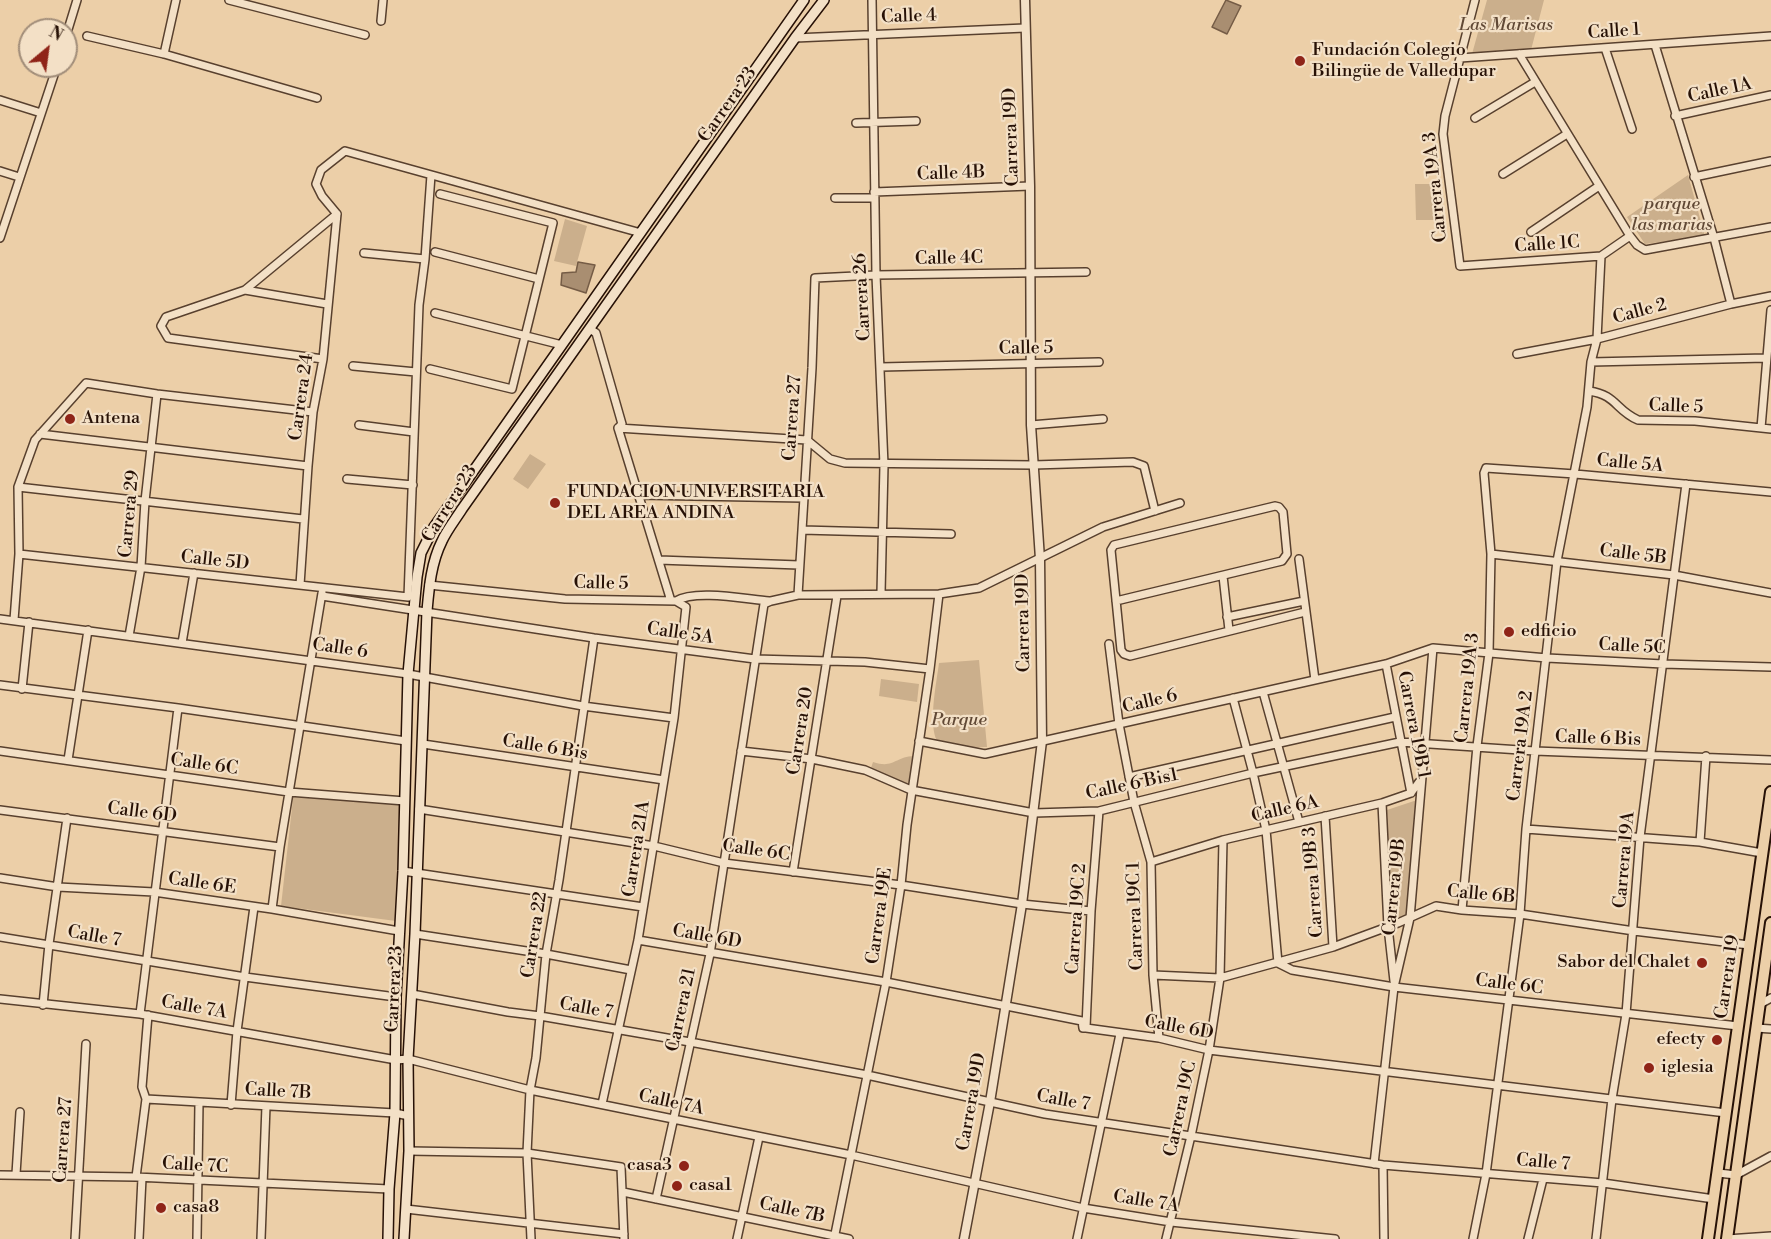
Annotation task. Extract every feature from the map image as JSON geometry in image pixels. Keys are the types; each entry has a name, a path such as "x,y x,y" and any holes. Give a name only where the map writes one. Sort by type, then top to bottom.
{"highway":[{"name":"Carrera 19","path":"1708,1239 1771,792"},
{"name":"Carrera 19","path":"1726,1239 1771,923"}],"main road":[{"name":"Carrera 23","path":"388,1239 395,1113 396,997 403,871 408,674 421,553 434,527 804,0"},
{"name":"Carrera 23","path":"404,1239 409,1151 408,1059 427,611 429,585 442,541 462,509 824,0"},
{"path":"539,377 550,385"}],"street":[{"path":"72,18 77,0"},
{"path":"164,54 176,0"},
{"path":"230,0 365,35"},
{"path":"381,21 383,0"},
{"name":"Carrera 26","path":"872,0 876,275 884,465 881,593"},
{"name":"Carrera 19D","path":"964,1239 990,1102 1022,904 1042,741 1040,559 1031,425 1030,186 1025,0"},
{"name":"Carrera 19A 3","path":"1460,266 1443,134 1445,116 1475,0"},
{"name":"Calle 4","path":"795,38 1025,28"},
{"path":"87,36 164,54 317,98"},
{"name":"Calle 1","path":"1460,58 1771,36"},
{"path":"1655,45 1714,238 1731,304"},
{"path":"1605,48 1632,129"},
{"path":"1519,54 1637,245 1645,250 1771,227"},
{"path":"0,238 53,78"},
{"path":"1475,118 1535,82"},
{"name":"Calle 1A","path":"1675,116 1771,95"},
{"path":"0,100 41,113"},
{"path":"856,123 916,121"},
{"path":"1503,174 1567,134"},
{"path":"323,358 168,338 161,326 166,317 245,290 337,214 315,184 321,170 345,151 641,233"},
{"path":"1694,177 1771,161"},
{"path":"0,171 19,177"},
{"path":"428,540 412,536 419,305 431,175"},
{"name":"Calle 4B","path":"835,198 1030,186"},
{"path":"1531,232 1599,186"},
{"path":"430,369 512,390 553,223 440,194"},
{"name":"Carrera 24","path":"300,585 303,519 313,412 323,358 337,214"},
{"name":"Calle 1C","path":"1460,266 1601,256 1630,236"},
{"path":"435,252 539,279"},
{"path":"364,254 425,259"},
{"name":"Carrera 19A 2","path":"1473,1239 1486,1174 1520,914 1526,829 1557,561 1575,474 1589,391 1591,362 1597,339 1601,256"},
{"name":"Calle 4C","path":"815,279 816,277 876,275 1086,272"},
{"name":"Carrera 27","path":"798,595 815,279"},
{"path":"245,290 327,304"},
{"name":"Calle 2","path":"1517,354 1597,339 1731,304 1771,296"},
{"path":"1761,428 1771,310"},
{"path":"435,313 562,345"},
{"name":"Carrera 21A","path":"590,329 596,333 621,424 618,428 659,560 674,601 686,607 674,718 654,846 638,940 602,1104"},
{"path":"1591,362 1766,358"},
{"name":"Calle 5","path":"881,367 1099,362"},
{"path":"352,366 416,372"},
{"path":"14,620 19,554 18,488 34,440 86,383 157,394 313,412"},
{"name":"Calle 5","path":"1589,391 1606,394 1638,420 1695,421 1771,429"},
{"name":"Carrera 29","path":"129,636 141,567 145,501 157,394"},
{"path":"1031,425 1103,419"},
{"path":"359,425 414,432"},
{"path":"618,428 807,440 830,459 845,463 1033,465 1133,462 1144,466 1155,511"},
{"path":"40,434 308,466"},
{"name":"Carrera 19A 3","path":"1462,910 1477,746 1489,653 1491,554 1484,473 1486,468"},
{"name":"Calle 5A","path":"1486,468 1771,492"},
{"path":"347,479 413,485"},
{"name":"Carrera 19A","path":"1596,1239 1612,1099 1626,1014 1640,837 1686,484"},
{"path":"18,488 303,519"},
{"path":"639,495 804,498"},
{"name":"Calle 5","path":"429,585 565,599 674,601 699,594 771,601 798,595 939,594 979,588 1103,527 1180,503"},
{"path":"1116,601 1277,563 1284,559 1287,554 1283,512 1279,507 1273,506 1117,544 1111,550 1116,601 1121,650 1128,656 1305,612"},
{"path":"802,530 951,534"},
{"name":"Calle 5D","path":"19,554 300,585 322,592 408,597 410,595 412,536"},
{"name":"Calle 5B","path":"1491,554 1674,575 1771,593"},
{"path":"1299,559 1315,680"},
{"path":"659,560 799,565"},
{"path":"182,643 194,573"},
{"path":"1223,576 1229,630"},
{"path":"272,909 322,592"},
{"name":"Calle 5A","path":"322,592 594,638 682,650 755,659 865,662 930,669"},
{"name":"Carrera 19E","path":"834,1237 886,982 902,885 911,790 939,594"},
{"name":"Carrera 20","path":"793,872 837,596"},
{"name":"Carrera 21","path":"657,1199 710,954 762,612 764,604 771,601"},
{"path":"1227,617 1304,601"},
{"name":"Calle 6","path":"0,619 408,674 584,706 674,718"},
{"path":"22,689 29,622"},
{"path":"68,760 87,630"},
{"name":"Carrera 22","path":"531,1239 532,1224 526,1153 530,1090 536,1058 546,954 594,638"},
{"name":"Carrera 19C 1","path":"1109,644 1119,724 1129,777 1151,862 1153,975 1159,1038"},
{"name":"Calle 5C","path":"1386,664 1433,648 1546,658 1771,667"},
{"name":"Carrera 19B","path":"1374,1164 1394,987 1410,918 1433,648"},
{"name":"Calle 6","path":"919,741 985,754 1386,664"},
{"name":"Carrera 19B 1","path":"1386,664 1411,792"},
{"path":"0,685 406,741"},
{"path":"1263,692 1299,822"},
{"path":"1233,698 1254,773 1266,830 1278,963"},
{"path":"140,1014 178,708"},
{"path":"1129,777 1395,717"},
{"name":"Calle 6 Bis1","path":"741,751 812,759 865,770 911,790 1034,813 1099,811 1283,766 1400,742 1424,742"},
{"name":"Calle 6 Bis","path":"1424,742 1535,751 1771,760"},
{"name":"Calle 6 Bis","path":"423,744 664,780"},
{"name":"Calle 6C","path":"0,751 289,792 405,801"},
{"path":"1700,843 1706,756"},
{"name":"Calle 6A","path":"1151,862 1223,840 1382,803 1411,792 1420,781"},
{"path":"1382,803 1388,927 1394,987"},
{"name":"Calle 6C","path":"419,809 654,846 724,863 902,885 1022,904 1091,911"},
{"name":"Calle 6D","path":"0,810 280,847"},
{"name":"Carrera 19C 2","path":"1086,1028 1091,911 1099,811"},
{"name":"Carrera 19B 3","path":"1324,816 1333,947"},
{"path":"43,1005 49,944 67,818"},
{"path":"1526,829 1700,843 1762,853"},
{"name":"Carrera 19C","path":"1166,1239 1209,1050 1220,978 1223,840"},
{"path":"403,871 643,907"},
{"name":"Calle 6E","path":"0,878 58,887 154,892 399,931"},
{"name":"Calle 6B","path":"1220,978 1333,947 1436,906 1520,914 1749,945"},
{"path":"231,1105 237,1031 254,907"},
{"path":"415,934 546,954 631,970"},
{"name":"Calle 7","path":"0,938 245,977 396,997"},
{"name":"Calle 6D","path":"638,940 886,982 1082,1021 1083,1028 1159,1038 1209,1050 1726,1113"},
{"name":"Calle 6C","path":"1278,963 1292,970 1394,987 1738,1026"},
{"path":"1153,975 1220,978"},
{"name":"Calle 7","path":"412,994 867,1075 1045,1114 1374,1164 1603,1183 1714,1199"},
{"path":"1760,1004 1771,998"},
{"name":"Calle 7A","path":"0,999 140,1014 396,1060 408,1059 530,1090 851,1155 1083,1208 1171,1222 1335,1239"},
{"path":"139,1239 139,1178 146,1099 142,1087 148,1016"},
{"path":"1756,1028 1771,1029"},
{"path":"1077,1239 1120,1034"},
{"name":"Carrera 27","path":"75,1239 86,1044"},
{"name":"Calle 7B","path":"146,1099 395,1113 409,1116"},
{"path":"197,1239 199,1103"},
{"path":"261,1239 266,1106"},
{"path":"16,1174 20,1112"},
{"path":"737,1239 759,1137"},
{"path":"406,1209 624,1237 621,1167 526,1153 409,1151"},
{"path":"1718,1173 1736,1175 1771,1156"},
{"path":"1383,1165 1384,1239"},
{"name":"Calle 7C","path":"0,1174 389,1189"},
{"path":"1528,1239 1543,1179"},
{"name":"Calle 7B","path":"623,1192 849,1239"},
{"path":"1726,1239 1771,1236"}],"green space":[{"name":"Las Marisas","path":"1487,0 1544,0 1531,50 1472,54"},
{"name":"parque las marias","path":"1688,175 1705,236 1645,244 1627,217"},
{"path":"1415,184 1436,184 1437,220 1416,220"},
{"path":"565,219 587,226 576,266 554,261"},
{"path":"530,454 546,464 528,489 513,479"},
{"name":"Parque","path":"979,660 987,747 944,747 938,742 934,733 933,722 939,663"},
{"path":"881,679 919,684 917,702 879,696"},
{"name":"Parque","path":"914,756 911,787 870,771 873,762 885,764"},
{"path":"294,790 401,802 396,921 281,906"},
{"path":"1417,800 1407,915 1391,921 1387,810"}],"shaded area":[{"path":"1226,0 1241,6 1227,34 1212,27"},
{"path":"578,262 595,265 586,293 561,285 562,273 576,272"}],"place":[{"name":"Fundación Colegio Bilingüe de Valledupar","path":"1300,61"},
{"name":"Antena","path":"70,419"},
{"name":"FUNDACION UNIVERSITARIA DEL AREA ANDINA","path":"555,503"},
{"name":"edficio","path":"1509,632"},
{"name":"Sabor del Chalet","path":"1702,963"},
{"name":"efecty","path":"1717,1040"},
{"name":"iglesia","path":"1649,1068"},
{"name":"casa3","path":"684,1166"},
{"name":"casa1","path":"677,1186"},
{"name":"casa8","path":"161,1208"}]}
